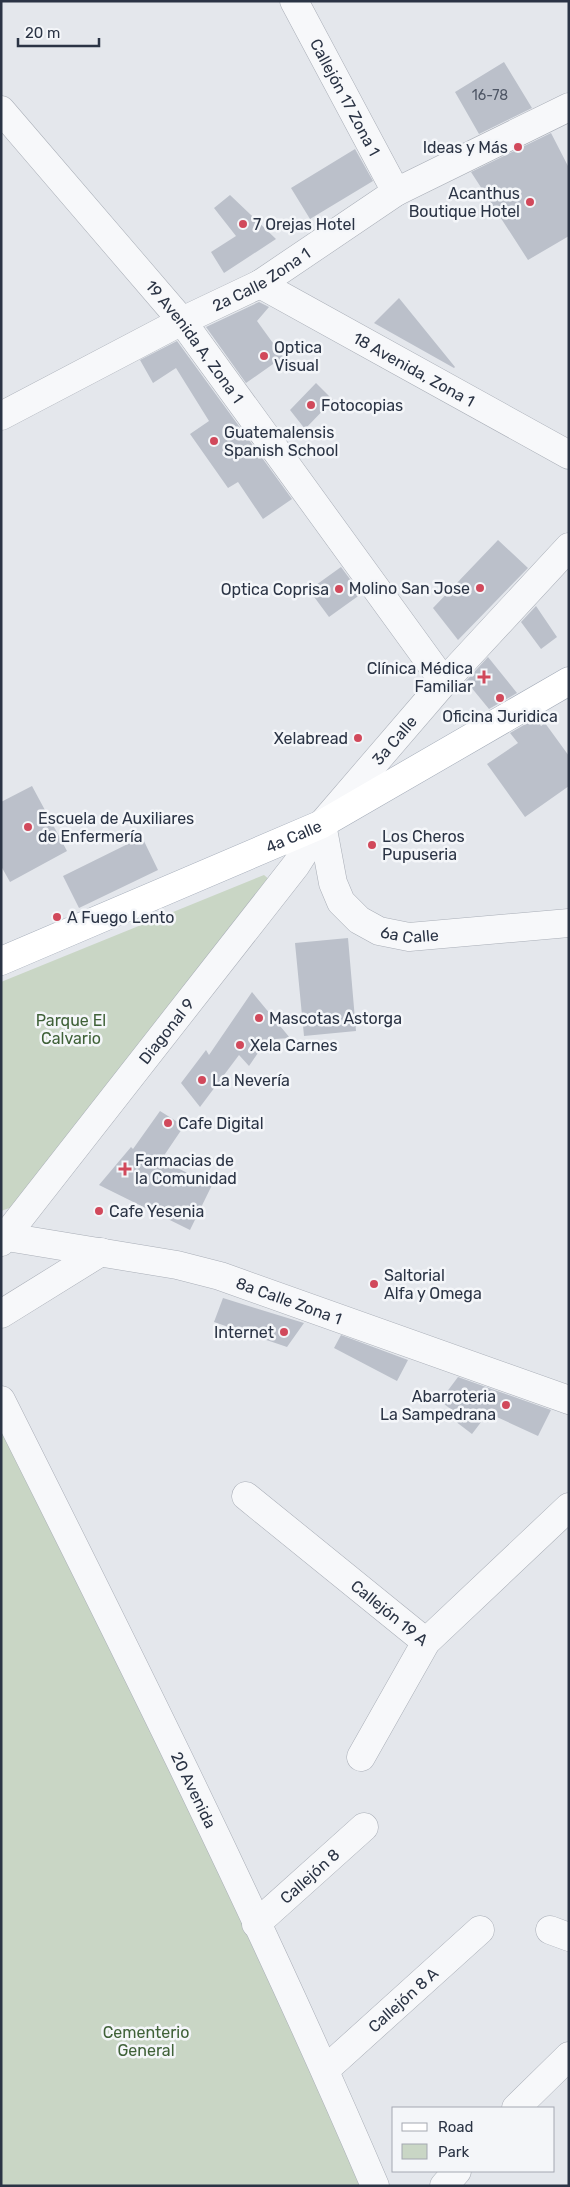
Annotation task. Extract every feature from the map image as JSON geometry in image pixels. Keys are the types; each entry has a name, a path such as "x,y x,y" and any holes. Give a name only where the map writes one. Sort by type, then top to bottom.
{"main road":[{"name":"4a Calle","path":"3,956 322,824 569,681"}],"street":[{"name":"Callejón 17 Zona 1","path":"294,1 396,192"},
{"name":"2a Calle Zona 1","path":"1,416 182,321 260,284 396,192 569,107"},
{"name":"19 Avenida A, Zona 1","path":"1,110 182,321 444,682"},
{"name":"18 Avenida, Zona 1","path":"260,284 569,455"},
{"name":"3a Calle","path":"322,824 444,682 569,547"},
{"name":"6a Calle","path":"322,824 333,883 342,902 359,920 380,931 409,937 569,923"},
{"name":"Diagonal 9","path":"3,1238 296,865 322,824"},
{"name":"8a Calle Zona 1","path":"3,1238 177,1265 220,1276 569,1400"},
{"path":"1,1314 101,1252"},
{"name":"20 Avenida","path":"1,1400 108,1612 325,2070 375,2186"},
{"name":"Callejón 19 A","path":"246,1496 426,1642 569,1507"},
{"path":"360,1757 426,1642"},
{"name":"Callejón 8","path":"256,1924 364,1827"},
{"name":"Callejón 8 A","path":"325,2070 480,1930"},
{"path":"517,2107 569,2056"},
{"path":"444,2186 456,2172"}],"green space":[{"name":"Parque El Calvario","path":"264,875 277,886 21,1204 1,1211 1,982"},
{"name":"Cementerio General","path":"1,1422 372,2186 1,2186"}],"building":[{"path":"504,62 532,108 479,134 455,92"},
{"name":"Acanthus Boutique Hotel","path":"551,133 569,168 569,236 528,260 471,172"},
{"path":"355,149 373,181 310,219 291,188"},
{"name":"7 Orejas Hotel","path":"230,195 276,239 224,273 211,252 236,236 214,208"},
{"path":"399,298 455,367 454,368 374,323"},
{"path":"259,302 269,307 257,321 283,357 246,383 206,327"},
{"path":"177,341 292,499 263,519 238,482 228,488 190,434 209,421 176,368 153,383 140,360"},
{"name":"Fotocopias","path":"316,383 333,400 305,429 290,410"},
{"name":"Molino San Jose","path":"498,540 528,568 458,640 433,608"},
{"name":"Optica Coprisa","path":"341,567 361,594 329,617 309,590"},
{"path":"536,606 557,637 541,649 521,622"},
{"name":"Clínica Médica Familiar","path":"488,657 517,693 489,709 466,681"},
{"path":"536,718 541,726 545,723 569,756 569,786 525,817 487,764 518,743 510,733"},
{"name":"Escuela de Auxiliares de Enfermería","path":"32,786 67,851 10,882 1,866 1,802"},
{"path":"142,837 158,870 79,908 63,876"},
{"path":"348,938 356,1031 304,1036 295,943"},
{"path":"252,992 290,1038 261,1040 264,1044 249,1066 239,1055 200,1107 181,1083 206,1050 209,1055"},
{"path":"160,1111 184,1126 161,1160 212,1185 190,1230 99,1185 131,1147 133,1149"},
{"path":"223,1298 304,1323 287,1347 214,1322"},
{"path":"341,1335 408,1360 397,1381 334,1348"},
{"path":"458,1377 551,1410 538,1436 488,1413 472,1434 451,1418 456,1413 440,1401"}],"place":[{"name":"Ideas y Más","path":"518,147"},
{"name":"Acanthus Boutique Hotel","path":"530,202"},
{"name":"7 Orejas Hotel","path":"243,224"},
{"name":"Optica Visual","path":"264,356"},
{"name":"Fotocopias","path":"311,405"},
{"name":"Guatemalensis Spanish School","path":"214,441"},
{"name":"Molino San Jose","path":"480,588"},
{"name":"Optica Coprisa","path":"339,589"},
{"name":"Clínica Médica Familiar","path":"484,677"},
{"name":"Oficina Juridica","path":"500,698"},
{"name":"Xelabread","path":"358,738"},
{"name":"Escuela de Auxiliares de Enfermería","path":"28,827"},
{"name":"Los Cheros Pupuseria","path":"372,845"},
{"name":"A Fuego Lento","path":"57,917"},
{"name":"Mascotas Astorga","path":"259,1018"},
{"name":"Xela Carnes","path":"240,1045"},
{"name":"La Nevería","path":"202,1080"},
{"name":"Cafe Digital","path":"168,1123"},
{"name":"Farmacias de la Comunidad","path":"125,1169"},
{"name":"Cafe Yesenia","path":"99,1211"},
{"name":"Saltorial Alfa y Omega","path":"374,1284"},
{"name":"Internet","path":"284,1332"},
{"name":"Abarroteria La Sampedrana","path":"506,1405"}]}
